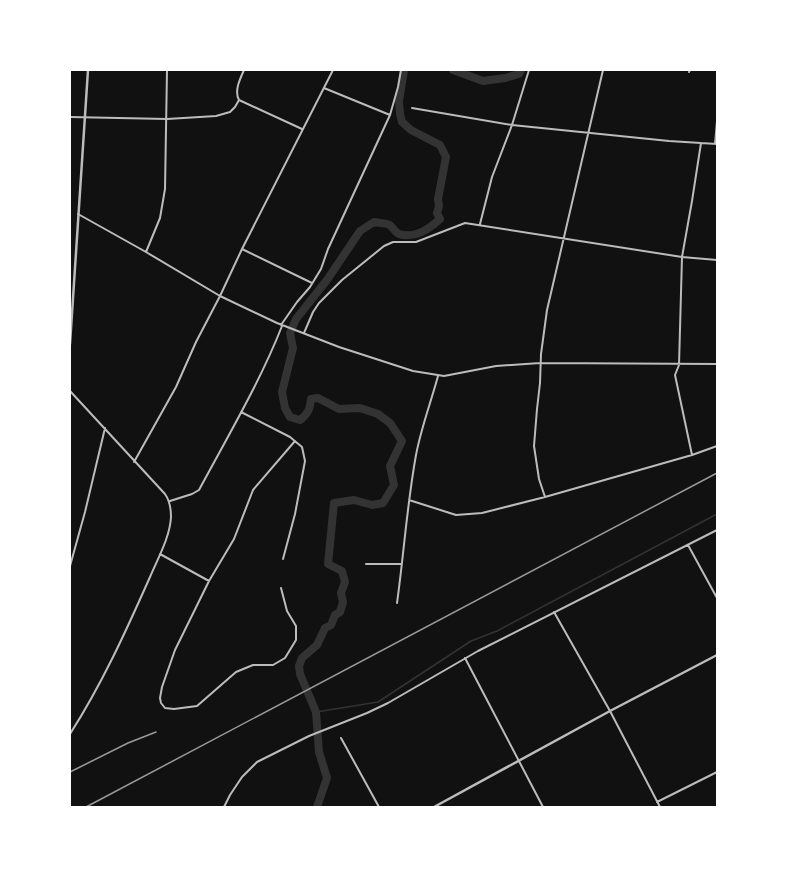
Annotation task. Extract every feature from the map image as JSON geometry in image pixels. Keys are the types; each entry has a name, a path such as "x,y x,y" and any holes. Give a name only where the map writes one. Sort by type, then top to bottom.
{"street":[{"path":"70,344 88,70"},
{"path":"146,252 160,218 165,189 167,70"},
{"path":"244,70 237,89 237,96 239,100 302,129"},
{"path":"134,462 176,387 196,342 242,249 333,70"},
{"path":"170,501 192,494 199,490 241,412 276,342 282,325 310,287 321,269 390,115 401,70"},
{"path":"480,224 492,177 512,125 529,70"},
{"path":"545,497 534,446 540,383 540,363 547,310 603,70"},
{"path":"324,88 390,115"},
{"path":"70,117 167,119 223,115 235,107 239,100"},
{"path":"412,108 512,125 716,144 717,121"},
{"path":"692,455 675,375 679,365 682,257 701,143"},
{"path":"78,214 220,296 288,328 339,347 413,371 444,376 496,366 540,363 679,365 717,364"},
{"path":"304,333 313,312 319,303 342,280 384,246 393,242 416,242 465,223 480,224 563,239 682,257 717,260"},
{"path":"242,249 312,283"},
{"path":"396,603 416,453 438,376"},
{"path":"70,391 170,501 171,517 169,531 160,554 123,638 92,699 70,734"},
{"path":"241,412 290,437 302,446 305,461 295,514 283,559"},
{"path":"70,566 85,512 105,428"},
{"path":"281,588 287,611 296,626 296,640 285,658 273,665 253,665 236,672 197,706 174,709 165,708 161,703 160,698 175,650 209,581 234,539 253,490 295,441"},
{"path":"409,500 456,515 482,513 545,497 692,455 717,446"},
{"path":"224,807 242,777 257,762 324,729 367,713 388,703 466,658 717,530"},
{"path":"688,545 717,598"},
{"path":"160,554 209,581"},
{"path":"366,564 402,564"},
{"path":"554,612 610,711 660,807"},
{"path":"434,807 610,711 717,655"},
{"path":"466,658 543,807"},
{"path":"341,738 380,807"},
{"path":"657,802 717,772"}],"waterway":[{"path":"317,807 327,778 319,752 316,712 300,674 299,666 302,658 317,645 325,628 331,625 335,615 340,612 343,602 341,593 345,582 342,571 328,564 334,503 354,500 372,505 383,503 394,485 390,466 402,441 390,423 378,414 360,408 339,409 318,398 311,399 308,411 300,420 290,417 285,408 282,392 293,348 290,333 296,319 327,280 360,231 374,222 390,225 399,234 411,235 421,232 440,219 437,213 439,206 438,199 446,157 440,145 411,130 402,122 399,101 404,70"},
{"path":"453,70 483,81 505,78 519,74 521,70"},
{"path":"316,712 378,702 471,641 497,631 717,514"}],"railway":[{"path":"86,807 717,473"},
{"path":"70,772 128,743 156,732"}]}
